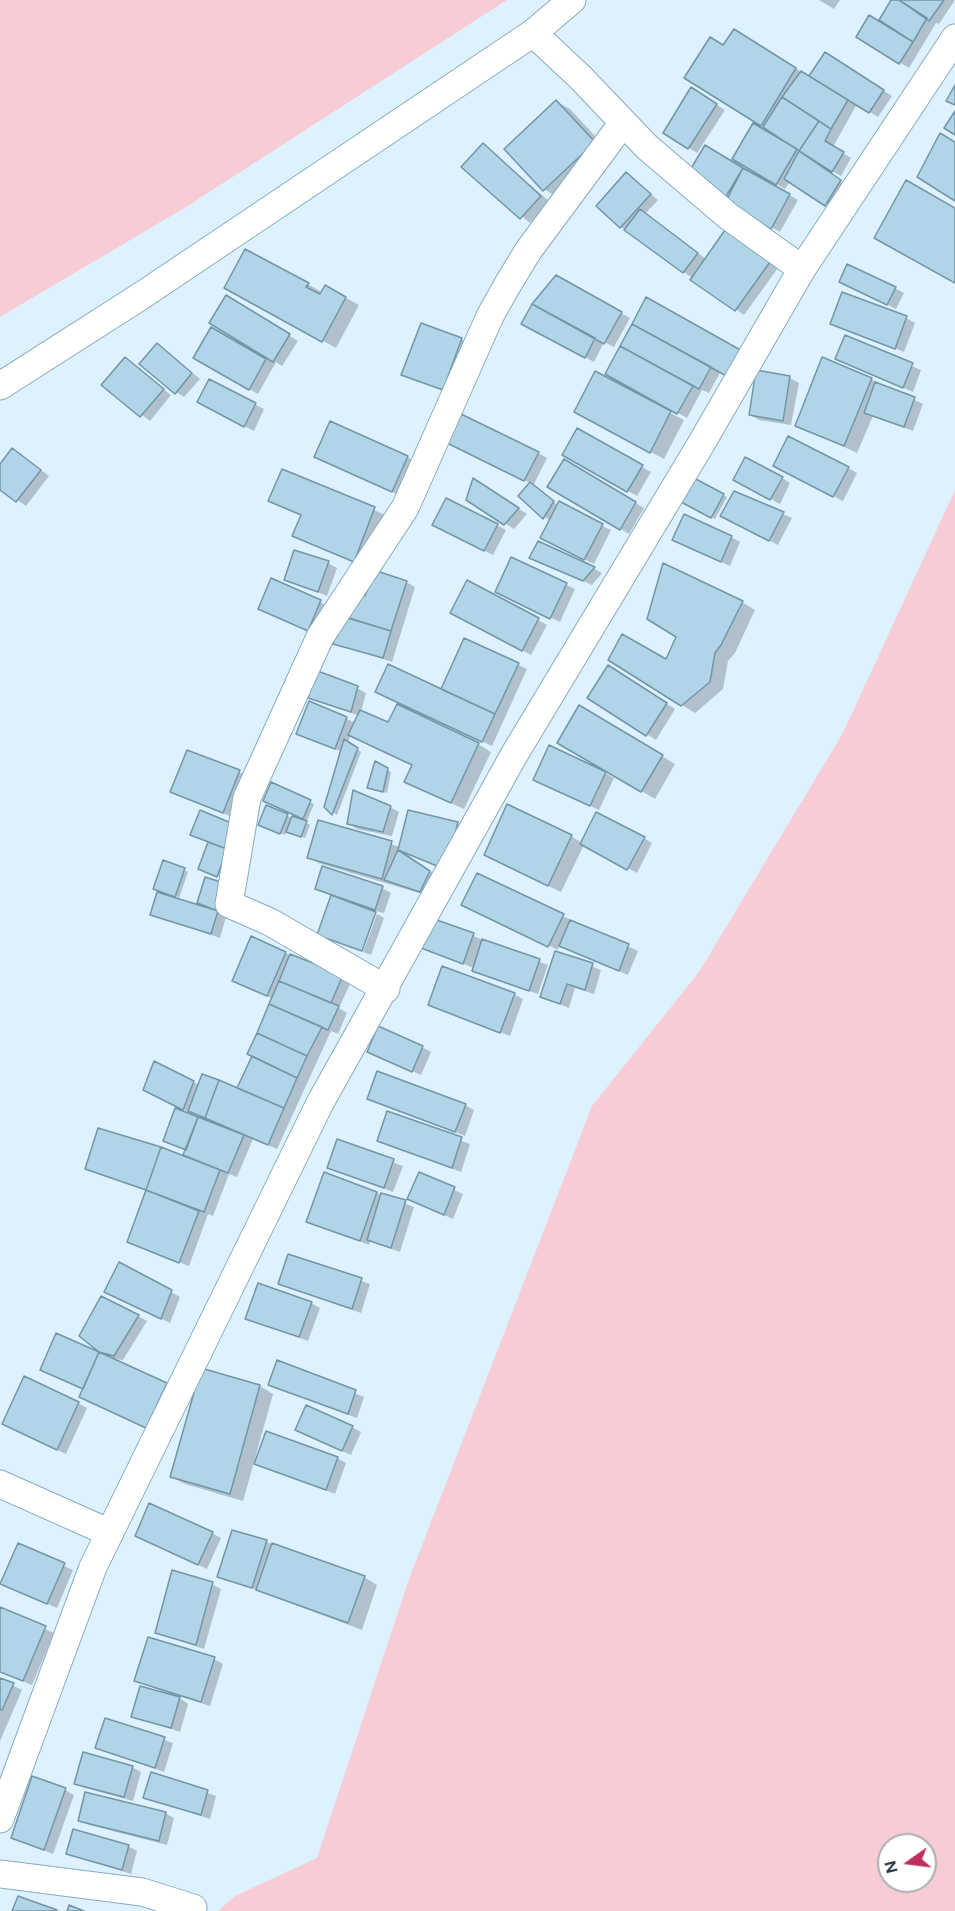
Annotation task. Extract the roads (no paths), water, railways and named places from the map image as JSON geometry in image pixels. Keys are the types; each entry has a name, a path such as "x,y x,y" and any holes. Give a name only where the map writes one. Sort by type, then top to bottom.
{"street":[{"path":"0,386 141,296 533,33 572,0"},
{"path":"533,33 580,77 622,124 728,216 802,269"},
{"path":"0,1819 93,1567 320,1103 514,755 701,444 802,269 955,38"},
{"path":"386,988 270,922 229,904 247,798 321,637 405,508 490,316 528,251 622,124"},
{"path":"0,1484 110,1533"},
{"path":"0,1874 142,1892 193,1908"}]}
